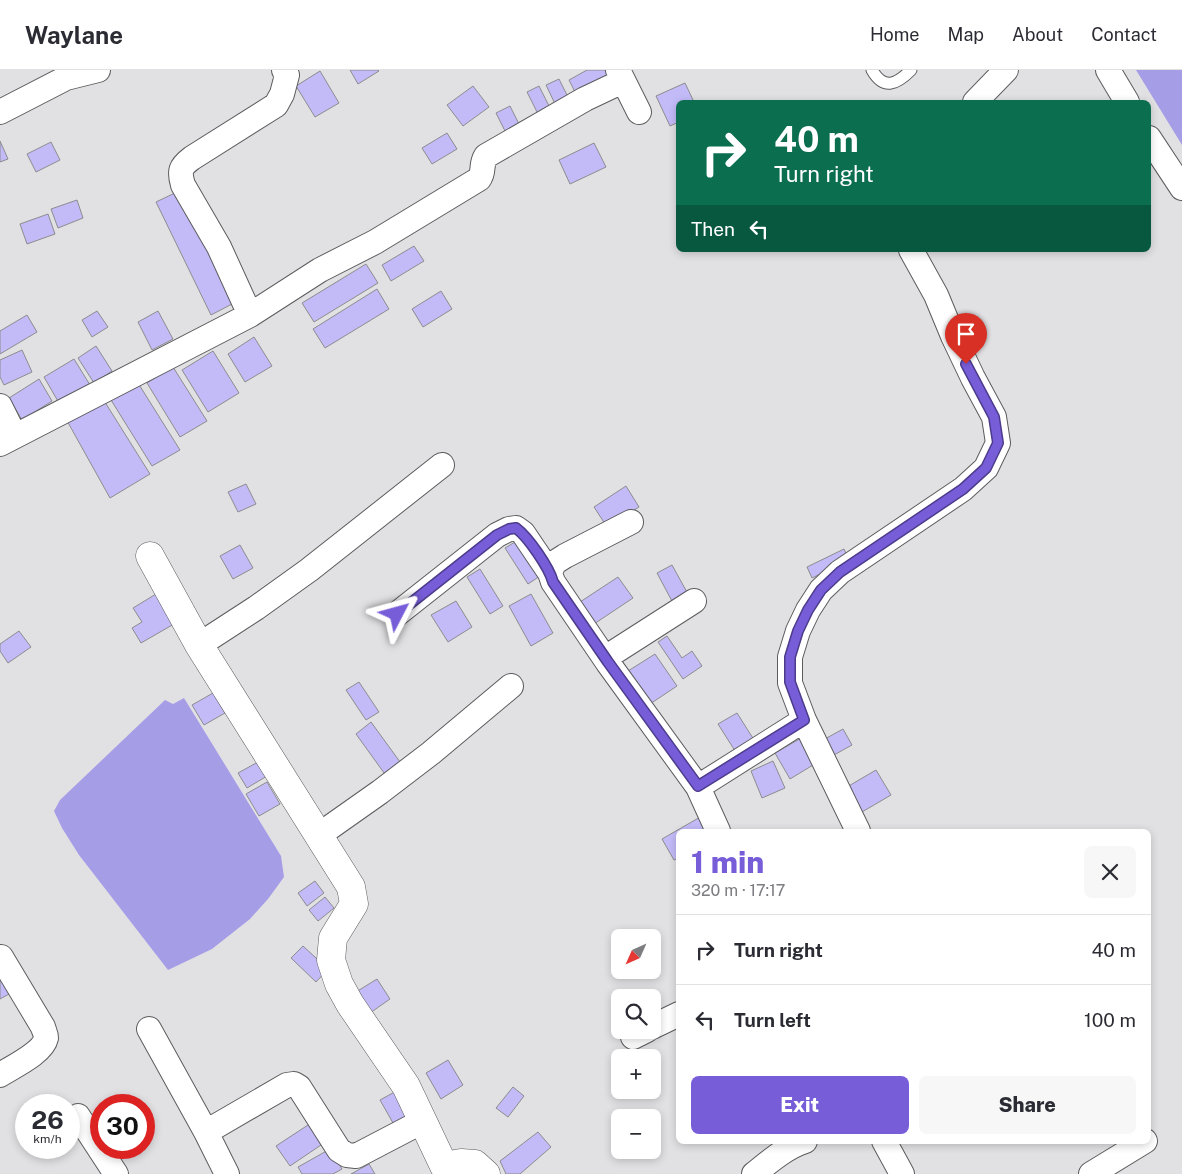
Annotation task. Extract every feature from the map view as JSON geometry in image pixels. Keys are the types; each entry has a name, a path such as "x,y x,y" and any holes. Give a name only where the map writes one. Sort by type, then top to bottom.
{"street":[{"path":"0,112 65,74 98,70"},
{"path":"977,100 1006,70"},
{"path":"1108,70 1126,100"},
{"path":"250,315 218,246 183,185 180,174 183,165 192,158 276,106 289,72"},
{"path":"0,406 7,440 250,315 320,270 375,242 479,180 482,175 482,161 486,156 621,76 639,112"},
{"path":"1151,141 1182,188"},
{"path":"857,829 804,720 790,682 790,657 798,631 808,610 821,590 840,572 963,489 986,468 998,443 994,417 953,336 936,295 912,252"},
{"path":"199,645 302,575 442,466"},
{"path":"550,573 554,563 630,522"},
{"path":"397,614 497,535 516,528 523,533 550,573 553,582 605,658 698,786 717,829"},
{"path":"150,556 199,645 352,887 354,904 333,938 331,960 339,984 350,1004 406,1086 423,1122 436,1170 461,1163 475,1164 486,1174"},
{"path":"605,658 694,601"},
{"path":"319,835 394,781 511,686"},
{"path":"698,786 804,720"},
{"path":"0,957 43,1027 46,1036 44,1044 37,1051 0,1075"},
{"path":"661,1023 676,1016"},
{"path":"149,1029 227,1174"},
{"path":"206,1132 287,1085 294,1084 299,1087 339,1150 347,1155 356,1156 423,1122"},
{"path":"80,1119 116,1174"},
{"path":"754,1174 774,1158 796,1144"},
{"path":"883,1144 902,1174"},
{"path":"1091,1174 1140,1144"}],"lane":[{"path":"872,70 884,83 894,84 911,70"}],"shaded area":[{"path":"1136,70 1182,70 1182,145"},
{"path":"184,698 281,856 284,877 250,919 212,949 168,970 79,855 54,811 60,800 165,700 173,704"}],"building":[{"path":"350,70 378,70 379,71 358,84"},
{"path":"587,70 616,70 578,98 569,80"},
{"path":"320,71 339,103 315,117 296,86"},
{"path":"559,79 570,101 557,108 546,85"},
{"path":"685,83 693,100 676,100 676,123 670,126 656,96"},
{"path":"473,86 489,107 463,126 447,105"},
{"path":"539,86 552,112 540,118 527,92"},
{"path":"510,106 522,130 508,137 496,113"},
{"path":"447,133 457,149 432,164 422,148"},
{"path":"0,141 8,159 0,162"},
{"path":"51,142 60,160 36,172 27,154"},
{"path":"594,143 606,167 570,184 559,160"},
{"path":"179,191 234,303 211,315 156,202"},
{"path":"77,200 83,218 58,228 51,209"},
{"path":"48,214 55,234 27,244 20,224"},
{"path":"414,246 424,261 391,281 382,265"},
{"path":"366,264 378,283 314,322 302,303"},
{"path":"377,289 389,309 325,348 313,329"},
{"path":"441,291 452,309 423,327 412,309"},
{"path":"97,311 108,327 92,337 82,320"},
{"path":"158,311 173,339 152,350 138,322"},
{"path":"27,315 37,332 0,354 0,331"},
{"path":"254,337 272,366 245,382 228,354"},
{"path":"96,346 112,371 94,383 78,358"},
{"path":"22,350 32,372 4,385 0,377 0,360"},
{"path":"213,351 239,393 208,412 182,370"},
{"path":"74,359 90,385 59,403 44,377"},
{"path":"173,367 207,421 180,437 147,383"},
{"path":"39,379 52,401 22,420 9,398"},
{"path":"138,383 180,450 152,466 111,400"},
{"path":"103,399 150,474 110,498 66,419"},
{"path":"246,484 256,504 238,512 228,492"},
{"path":"626,486 639,507 607,527 594,507"},
{"path":"520,539 543,574 528,584 505,548"},
{"path":"240,545 253,568 233,579 220,556"},
{"path":"844,549 849,560 812,578 807,567"},
{"path":"672,565 688,594 673,603 657,573"},
{"path":"480,569 503,606 490,614 467,577"},
{"path":"618,577 633,598 594,624 580,602"},
{"path":"156,594 174,624 141,643 132,628 142,622 133,608"},
{"path":"531,594 553,633 531,646 509,606"},
{"path":"456,601 472,627 448,642 431,615"},
{"path":"19,631 31,647 8,663 0,651 0,644"},
{"path":"667,636 682,658 692,651 702,666 683,679 658,642"},
{"path":"655,654 677,686 650,704 628,671"},
{"path":"359,682 379,712 366,720 346,690"},
{"path":"213,693 225,713 204,725 192,705"},
{"path":"737,713 756,743 737,754 718,724"},
{"path":"371,722 403,766 387,777 356,734"},
{"path":"843,729 852,745 832,756 823,740"},
{"path":"803,737 818,762 790,779 775,753"},
{"path":"773,761 785,788 762,798 751,771"},
{"path":"258,762 267,776 247,788 238,773"},
{"path":"876,770 891,795 862,812 847,787"},
{"path":"267,782 280,804 259,816 246,794"},
{"path":"702,816 709,829 679,829"},
{"path":"676,831 676,859 674,860 662,839"},
{"path":"315,881 324,893 307,906 298,893"},
{"path":"325,897 334,908 318,921 309,910"},
{"path":"303,946 328,969 316,982 291,958"},
{"path":"0,972 11,993 0,999"},
{"path":"377,979 390,999 370,1013 356,992"},
{"path":"448,1060 463,1085 441,1099 426,1073"},
{"path":"513,1087 524,1096 508,1117 496,1108"},
{"path":"400,1089 417,1118 397,1130 380,1100"},
{"path":"311,1123 324,1143 290,1166 276,1146"},
{"path":"538,1132 551,1147 520,1174 506,1174 500,1161"},
{"path":"330,1149 342,1169 333,1174 302,1174 298,1167"},
{"path":"369,1164 375,1174 351,1174"}],"route":[{"path":"397,614 497,535 516,528 523,533 550,573 553,582 608,662 698,786 804,720 790,682 790,657 798,631 808,610 821,590 840,572 963,489 986,468 998,443 994,417 966,364"}]}
